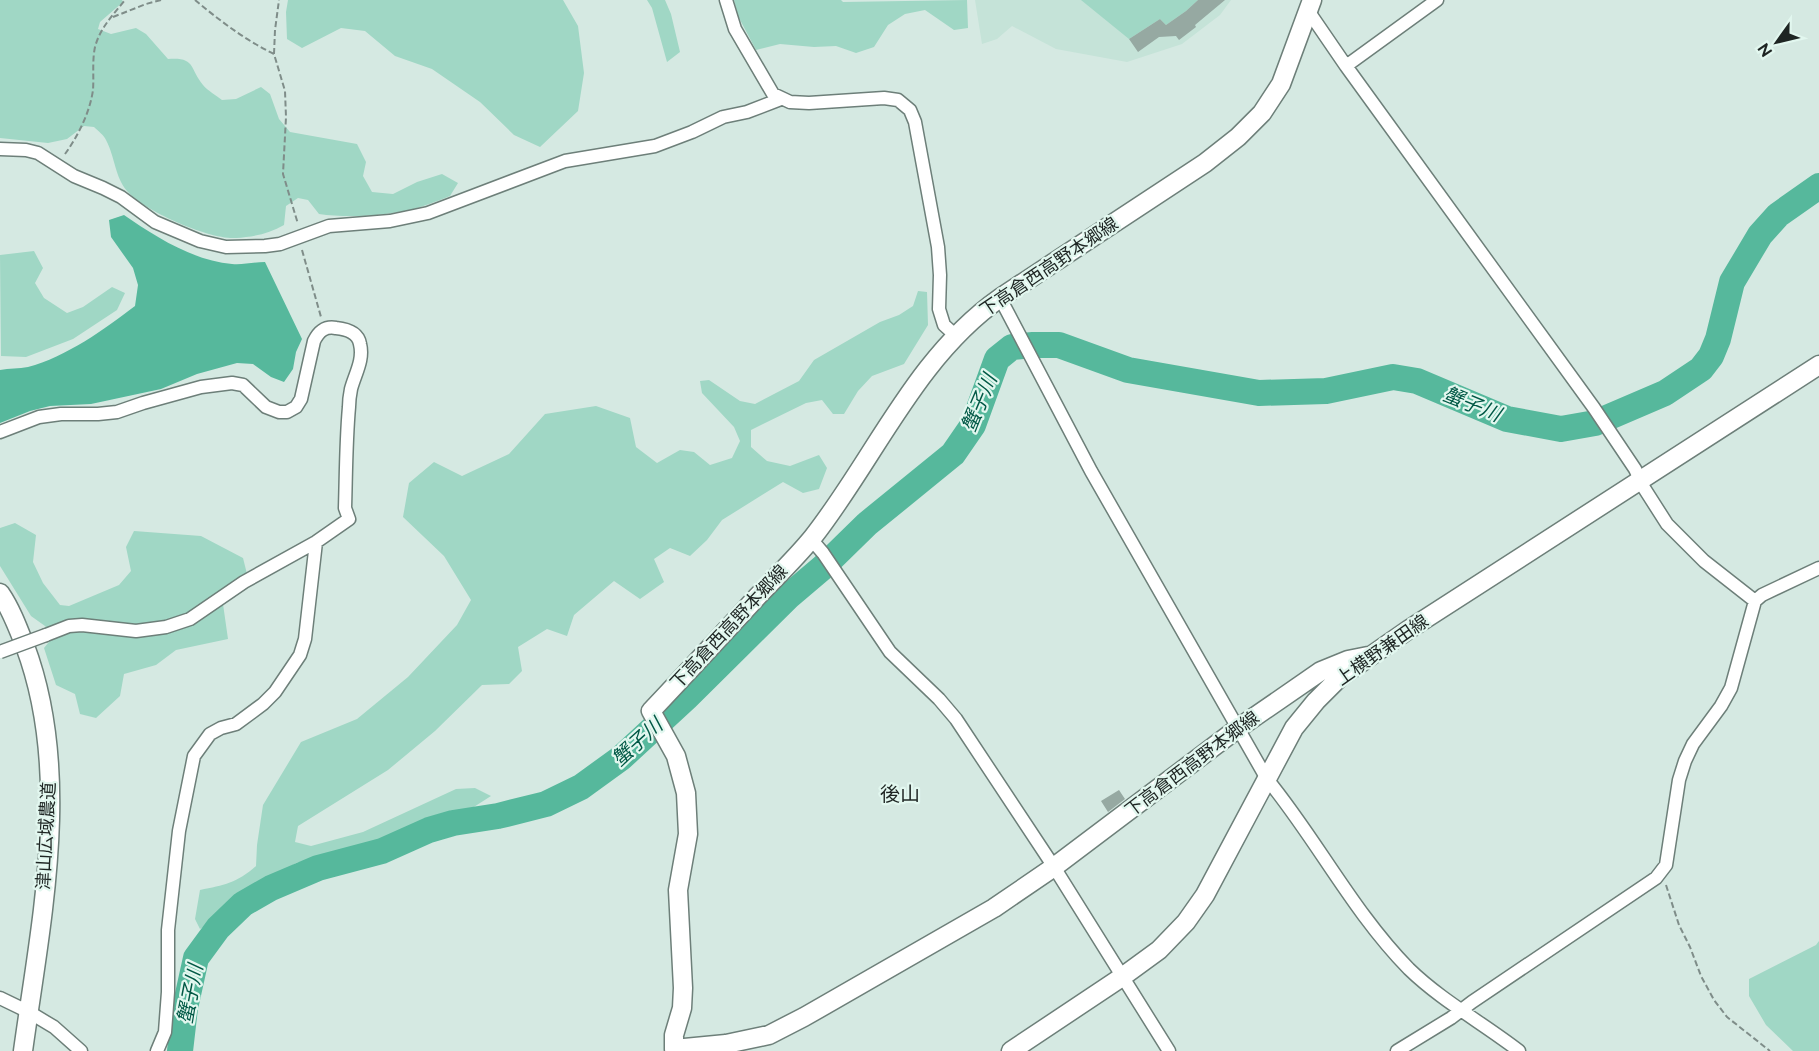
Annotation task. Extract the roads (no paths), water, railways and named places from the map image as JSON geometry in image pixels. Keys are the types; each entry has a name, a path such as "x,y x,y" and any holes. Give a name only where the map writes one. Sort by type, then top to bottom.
{"main road":[{"name":"下高倉西高野本郷線","path":"1310,6 1281,84 1262,113 1238,137 1205,163 981,311 956,335 899,408 839,502 811,539 651,711 676,756 686,793 688,834 678,890 682,1008 670,1050 726,1044 769,1035 804,1017 976,919 1054,867 1237,729 1321,671 1348,660 1368,656"},
{"name":"上横野兼田線","path":"1011,1051 1159,950 1186,921 1205,895 1294,728 1339,678 1368,656 1819,366"},
{"name":"津山広域農道","path":"0,592 18,627 34,672 45,724 51,801 48,862 23,1051"}],"street":[{"path":"726,0 735,29 773,94 790,102 809,103 884,98 898,100 910,110 915,122 938,247 939,309 944,325 956,335"},
{"path":"1346,66 1437,0"},
{"path":"1310,6 1346,66 1610,431 1667,524 1704,561 1755,601"},
{"path":"0,149 38,153 74,176 121,197 155,222 214,245 265,246 280,244 329,226 390,221 428,213 565,161 655,146 723,117 747,112 782,99"},
{"path":"1000,298 1091,471 1267,779 1381,938 1411,970 1461,1011 1519,1051"},
{"path":"0,432 39,417 117,412 201,387 232,383 243,385 266,407 287,412 296,407 301,399 314,340 318,333 325,328 348,329 356,335 360,342 359,366 351,388 349,408 345,508 349,519 316,542 244,582 190,619 166,627 136,631 82,625 69,626 0,652"},
{"path":"811,539 824,553 890,652 939,699 956,719 1054,867 1169,1051"},
{"path":"157,1051 165,1032 168,992 168,930 180,831 194,756 210,734 236,724 263,704 300,655 305,639 316,542"},
{"path":"1397,1051 1461,1011 1662,873 1666,865 1679,780 1685,761 1693,744 1721,706 1731,688 1755,601 1762,595 1819,568"},
{"path":"0,998 54,1027 81,1051"}],"waterway":[{"name":"蟹子川","path":"180,1051 185,1008 196,958 218,928 243,904 271,888 318,868 382,851 429,830 453,823 498,816 546,804 581,787 621,758 867,524 953,454 973,425 997,359 1012,347 1059,345 1128,370 1259,393 1326,391 1393,377 1417,381 1507,419 1561,429 1595,423 1665,393 1701,369 1711,356 1718,339 1732,282 1760,235 1778,215 1819,186"}],"district":[{"name":"後山","path":"900,794"}]}
